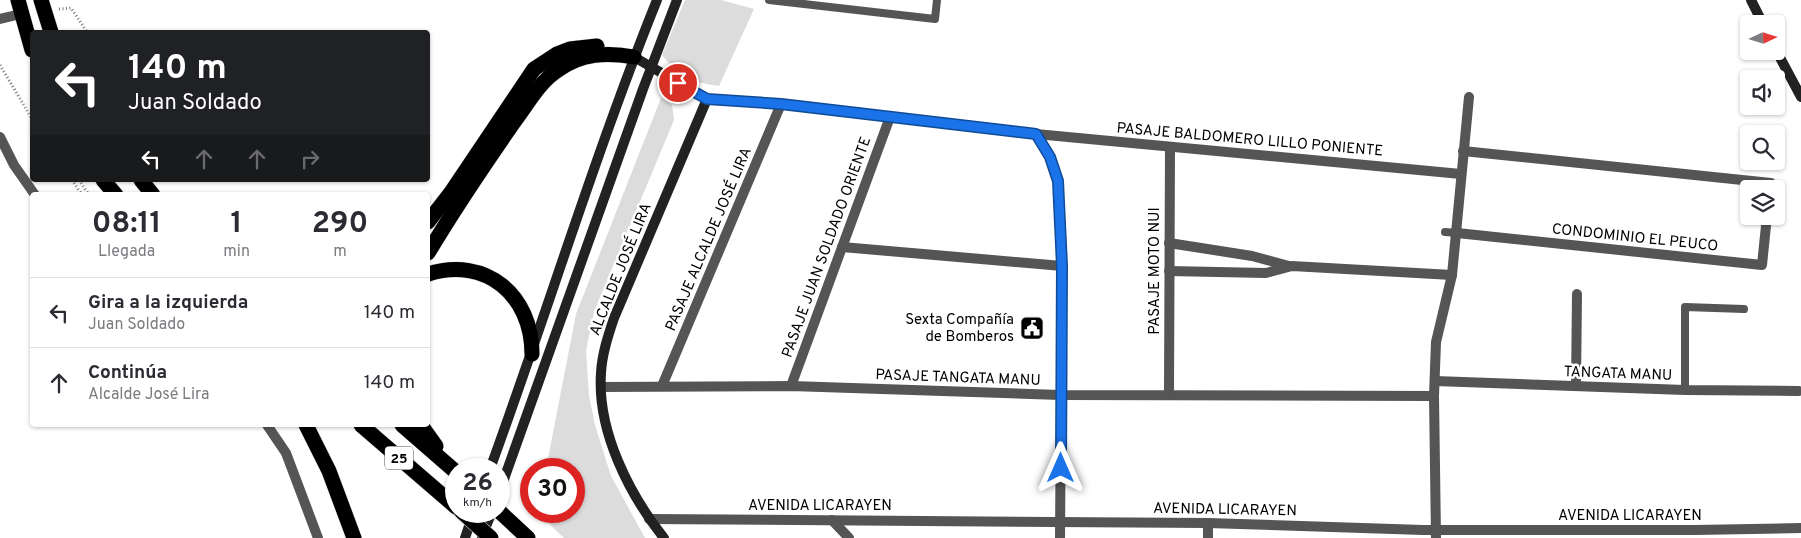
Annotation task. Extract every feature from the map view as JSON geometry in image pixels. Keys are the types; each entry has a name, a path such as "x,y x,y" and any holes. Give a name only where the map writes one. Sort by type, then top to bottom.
{"highway":[{"path":"41,0 50,30"},
{"path":"20,7 30,43"},
{"path":"430,219 452,191 534,68 557,54 583,47 610,47 634,56"},
{"path":"430,250 470,185 547,78 569,63 594,54 615,53 634,56"},
{"path":"105,182 113,192"},
{"path":"143,182 151,192"},
{"path":"430,273 441,270 466,270 492,278 503,286 521,306 527,318 531,331 532,354"},
{"path":"307,427 333,478 354,538"},
{"name":"25","path":"364,427 445,497"},
{"name":"25","path":"404,427 445,462"},
{"path":"422,427 445,458"},
{"path":"510,521 528,538"},
{"path":"474,523 491,538"}],"street":[{"path":"494,458 532,354 634,56 657,0"},
{"path":"510,462 651,67 677,0"},
{"path":"1752,0 1759,15"},
{"path":"0,18 20,7"},
{"path":"634,56 707,99"},
{"path":"1781,60 1801,97"},
{"path":"1435,534 1434,396 1436,342 1452,275 1469,97"},
{"name":"PASAJE BALDOMERO LILLO PONIENTE","path":"707,99 781,104 1036,134 1461,174"},
{"name":"ALCALDE JOSÉ LIRA","path":"664,538 649,519 630,485 614,448 604,411 601,387 603,354 608,336 707,99"},
{"name":"PASAJE ALCALDE JOSÉ LIRA","path":"662,386 781,104"},
{"name":"PASAJE JUAN SOLDADO ORIENTE","path":"791,386 890,117"},
{"path":"1036,134 1050,157 1058,181 1062,266 1060,538"},
{"path":"0,137 14,165 34,192"},
{"name":"PASAJE MOTO NUI","path":"1169,394 1170,147"},
{"path":"1463,151 1742,180"},
{"name":"CONDOMINIO EL PEUCO","path":"1457,233 1762,265 1766,225"},
{"path":"1169,243 1252,256 1292,266 1452,275"},
{"path":"842,247 1062,266"},
{"path":"1169,271 1266,273 1292,266"},
{"path":"1576,386 1577,294"},
{"name":"TANGATA MANU","path":"1435,381 1685,390 1799,391"},
{"name":"PASAJE TANGATA MANU","path":"601,387 791,386 1060,395 1434,396"},
{"path":"269,427 286,453 318,538"},
{"name":"AVENIDA LICARAYEN","path":"649,519 1208,523 1435,534 1691,534 1801,528"},
{"path":"832,520 849,538"},
{"path":"464,538 470,523"},
{"path":"481,538 487,523"},
{"path":"1208,523 1208,538"}],"lane":[{"path":"769,0 842,4 935,19 937,0"},
{"path":"1445,232 1457,233"},
{"path":"1685,390 1685,307 1744,309"}],"path":[{"path":"71,8 85,30"},
{"path":"0,65 30,116"}],"shaded area":[{"path":"685,0 721,0 754,9 719,86 700,83 686,77 674,69 662,55"},
{"path":"661,98 672,105 674,120 594,312 586,351 589,396 595,425 611,476 645,538 564,538 548,523 585,523 585,458 548,458 576,314"}],"place":[{"name":"Sexta Compañía de Bomberos","path":"1032,328"}],"route":[{"path":"678,83 707,99 781,104 1036,134 1050,157 1058,181 1062,266 1061,468"}]}
